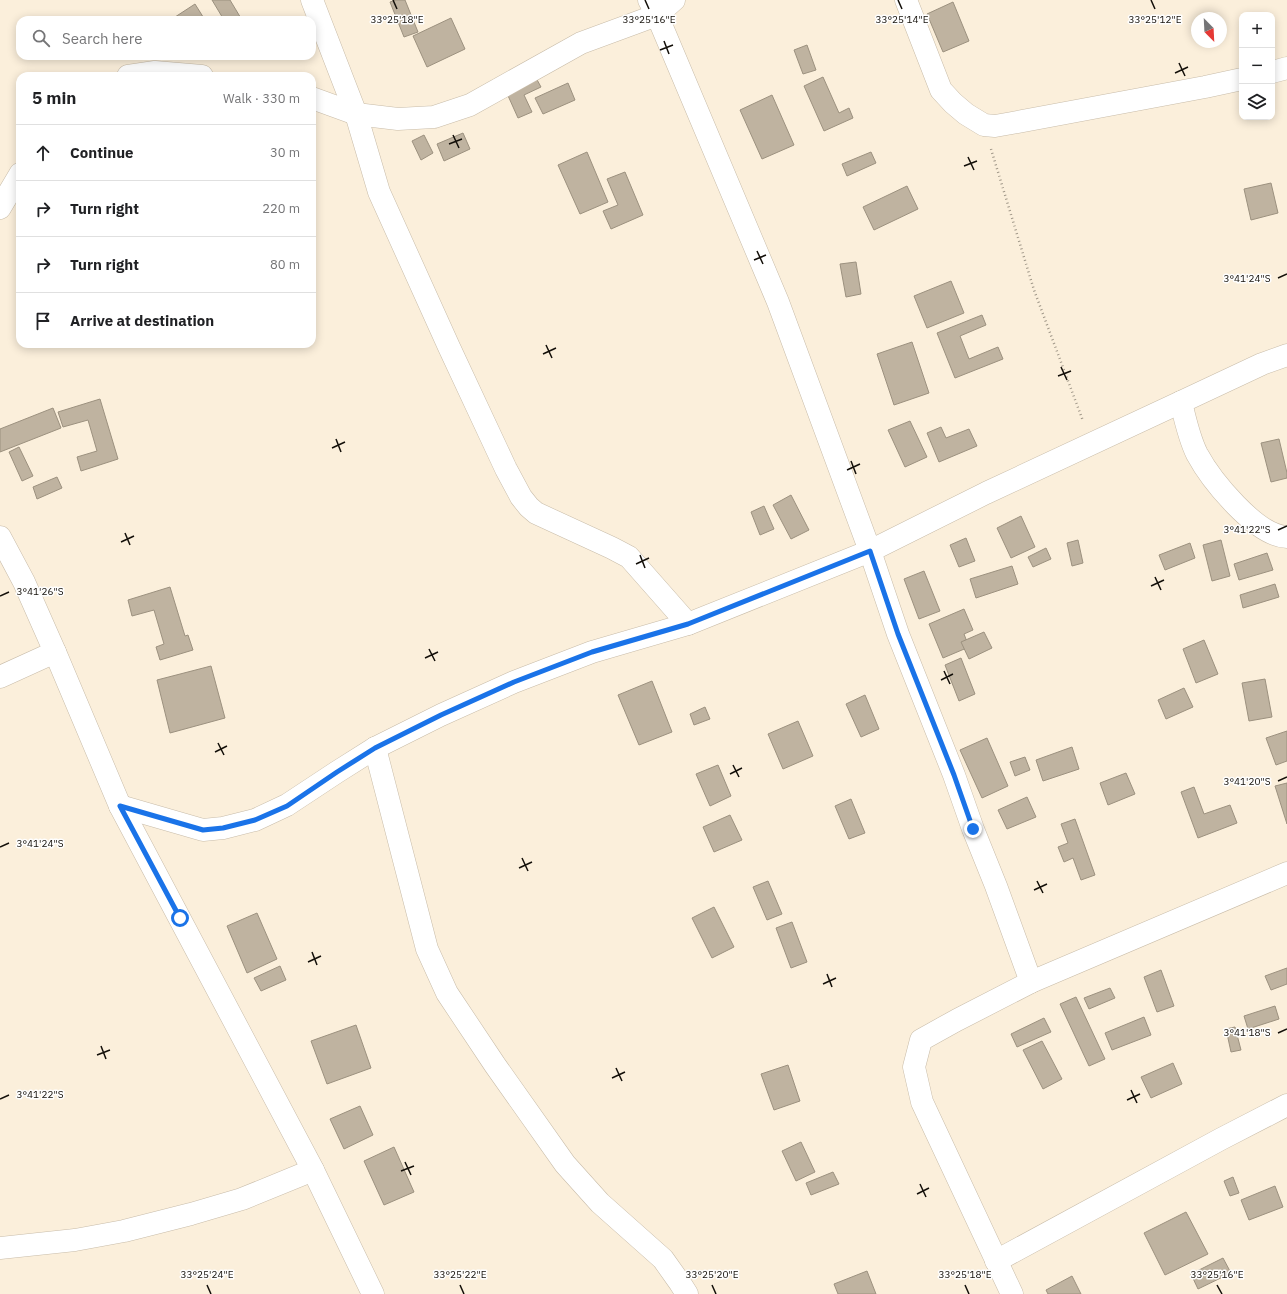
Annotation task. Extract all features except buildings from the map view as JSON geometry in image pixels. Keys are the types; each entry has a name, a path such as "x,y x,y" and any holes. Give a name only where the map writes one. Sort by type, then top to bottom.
{"street":[{"path":"312,0 356,114 379,192 452,354 506,469 521,497 536,513 629,557 688,624"},
{"path":"316,99 356,114 398,119 434,117 470,104 581,43 653,8 674,0"},
{"path":"906,0 941,90 966,114 984,125 995,126 1027,121 1239,80"},
{"path":"653,8 778,302 870,551 898,634 954,775 1031,982"},
{"path":"1275,71 1287,68"},
{"path":"0,208 13,174"},
{"path":"120,806 203,830 223,828 255,820 287,806 375,748 441,715 514,682 592,652 688,624 870,551 986,493 1262,364 1287,355"},
{"path":"1181,402 1197,454 1210,475 1243,513 1260,527 1273,534 1287,537"},
{"path":"0,537 24,582 120,806 313,1170 373,1294"},
{"path":"0,677 55,652"},
{"path":"375,748 427,949 447,993 494,1065 565,1164 600,1203 663,1259 686,1294"},
{"path":"1012,1294 922,1102 914,1067 921,1040 1031,982 1287,873"},
{"path":"996,1261 1222,1138 1287,1106"},
{"path":"0,1248 75,1240 124,1231 242,1199 313,1170"}],"path":[{"path":"984,125 1034,290 1091,444"}],"route":[{"path":"180,918 120,806 203,830 223,828 255,820 287,806 375,748 441,715 514,682 592,652 688,624 870,551 898,634 954,775 973,829"}]}
